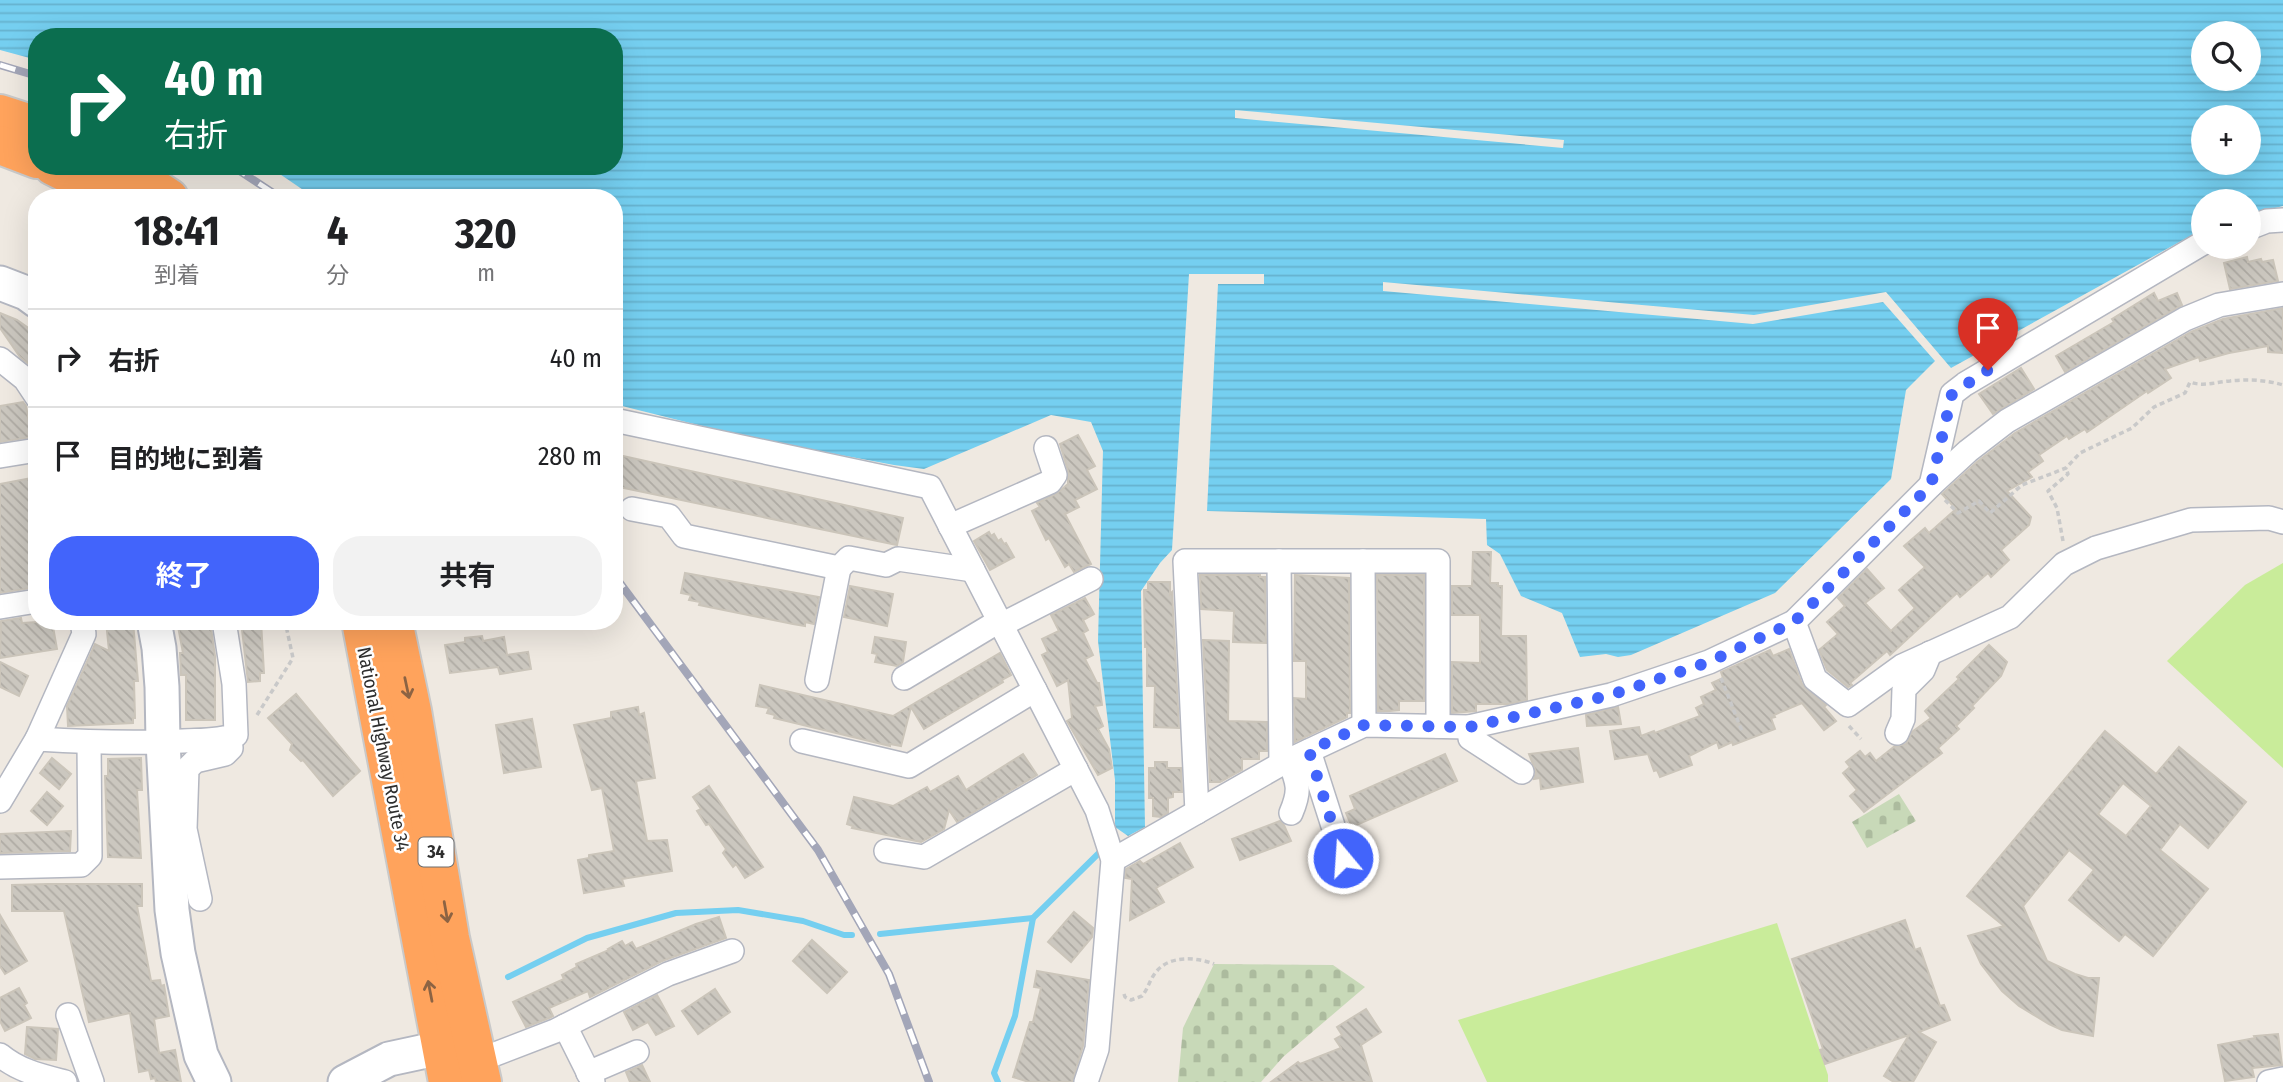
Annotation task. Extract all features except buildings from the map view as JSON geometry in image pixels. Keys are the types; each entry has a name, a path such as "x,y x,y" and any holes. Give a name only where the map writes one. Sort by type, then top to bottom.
{"highway":[{"path":"0,114 28,123"},
{"path":"0,145 28,156"},
{"path":"73,175 103,189"},
{"path":"134,175 156,189"},
{"name":"National Highway Route 34","path":"363,630 464,1063"},
{"name":"National Highway Route 34","path":"395,630 412,711 450,938 464,1063"}],"street":[{"path":"2261,223 2283,220"},
{"path":"1931,485 1952,394 2191,250"},
{"path":"0,284 28,294"},
{"path":"1113,858 1293,759 1364,725 1469,727 1611,695 1714,660 1794,622 1931,485 1968,451 2007,421 2185,320 2219,305 2283,294"},
{"path":"0,359 28,384"},
{"path":"623,422 930,487 1097,810 1113,858 1097,1049 1086,1082"},
{"path":"950,526 1050,482 1055,475 1046,448"},
{"path":"0,456 28,451"},
{"path":"632,509 669,516 684,536 839,568"},
{"path":"1794,622 1815,679 1848,705 1902,666 2010,617 2061,567 2096,548 2191,520 2269,518 2283,522"},
{"path":"817,680 839,568 849,558 886,565 898,559 973,570"},
{"path":"1197,812 1185,561 1438,561 1438,726"},
{"path":"1279,561 1293,759 1299,787 1292,813"},
{"path":"1363,561 1364,725"},
{"path":"904,678 1000,623 1091,579"},
{"path":"0,607 28,602"},
{"path":"0,801 37,739 84,634 83,630"},
{"path":"156,630 162,687 172,910 178,953 201,1055 214,1082"},
{"path":"200,899 185,829 187,769 195,761 226,754 231,748 234,684 225,630"},
{"path":"1897,733 1903,719 1904,689 1923,670 1930,653"},
{"path":"802,741 909,766 1035,690"},
{"path":"1469,727 1470,738 1522,772"},
{"path":"37,739 163,742 233,736"},
{"path":"0,867 81,865 89,856 89,742"},
{"path":"1293,759 1343,858"},
{"path":"886,851 925,857 1076,769"},
{"path":"345,1082 389,1059 464,1063 565,1026 668,974 732,951"},
{"path":"68,1015 92,1082"},
{"path":"565,1026 590,1078 637,1052"},
{"path":"0,1055 9,1063 33,1073 65,1082"},
{"path":"2269,1082 2283,1079"}],"path":[{"path":"1931,485 1958,513 1979,501 1990,513 2022,485 2066,468 2080,453 2132,428 2154,407 2185,393 2190,383 2199,385 2241,381 2283,385"},
{"path":"2061,567 2063,530 2057,508 2048,491 2068,474 2066,468"},
{"path":"233,736 249,728 293,658 287,630"},
{"path":"1714,660 1742,731"},
{"path":"1124,988 1125,997 1131,1000 1142,996 1156,971 1171,962 1200,959 1214,964"}],"green space":[{"path":"2283,563 2283,768 2167,661 2245,585"},
{"path":"1899,794 1916,821 1867,848 1852,822"},
{"path":"1777,923 1828,1075 1828,1082 1487,1082 1458,1020"},
{"path":"1214,964 1333,965 1365,987 1283,1057 1261,1082 1178,1082 1183,1028"}],"water":[{"path":"0,0 2283,0 2283,206 2261,212 2261,189 2191,189 2191,236 1951,368 1886,292 1754,315 1383,282 1383,291 1753,324 1883,302 1935,361 1906,390 1891,479 1775,593 1631,655 1618,657 1606,654 1580,657 1562,613 1521,596 1500,554 1487,545 1486,519 1207,511 1218,284 1264,284 1264,274 1189,274 1172,550 1141,591 1145,827 1128,836 1115,827 1115,780 1098,641 1103,451 1091,422 1051,415 924,469 750,438 623,406 623,189 302,189 281,175 623,175 623,28 28,28 28,58 0,50"}],"pier":[{"path":"1235,110 1564,140 1563,148 1235,118"}],"waterway":[{"path":"998,1082 994,1073 1015,1016 1033,918 1105,847"},
{"path":"508,977 587,938 676,913 738,910 803,921 844,935 852,935"},
{"path":"880,934 1033,918"}],"railway":[{"path":"0,65 28,73"},
{"path":"246,175 267,189"},
{"path":"623,587 818,850 889,974 929,1082"}],"route":[{"path":"1343,858 1309,751 1364,725 1469,727 1611,695 1709,662 1794,622 1931,485 1952,394 1988,370"}]}
